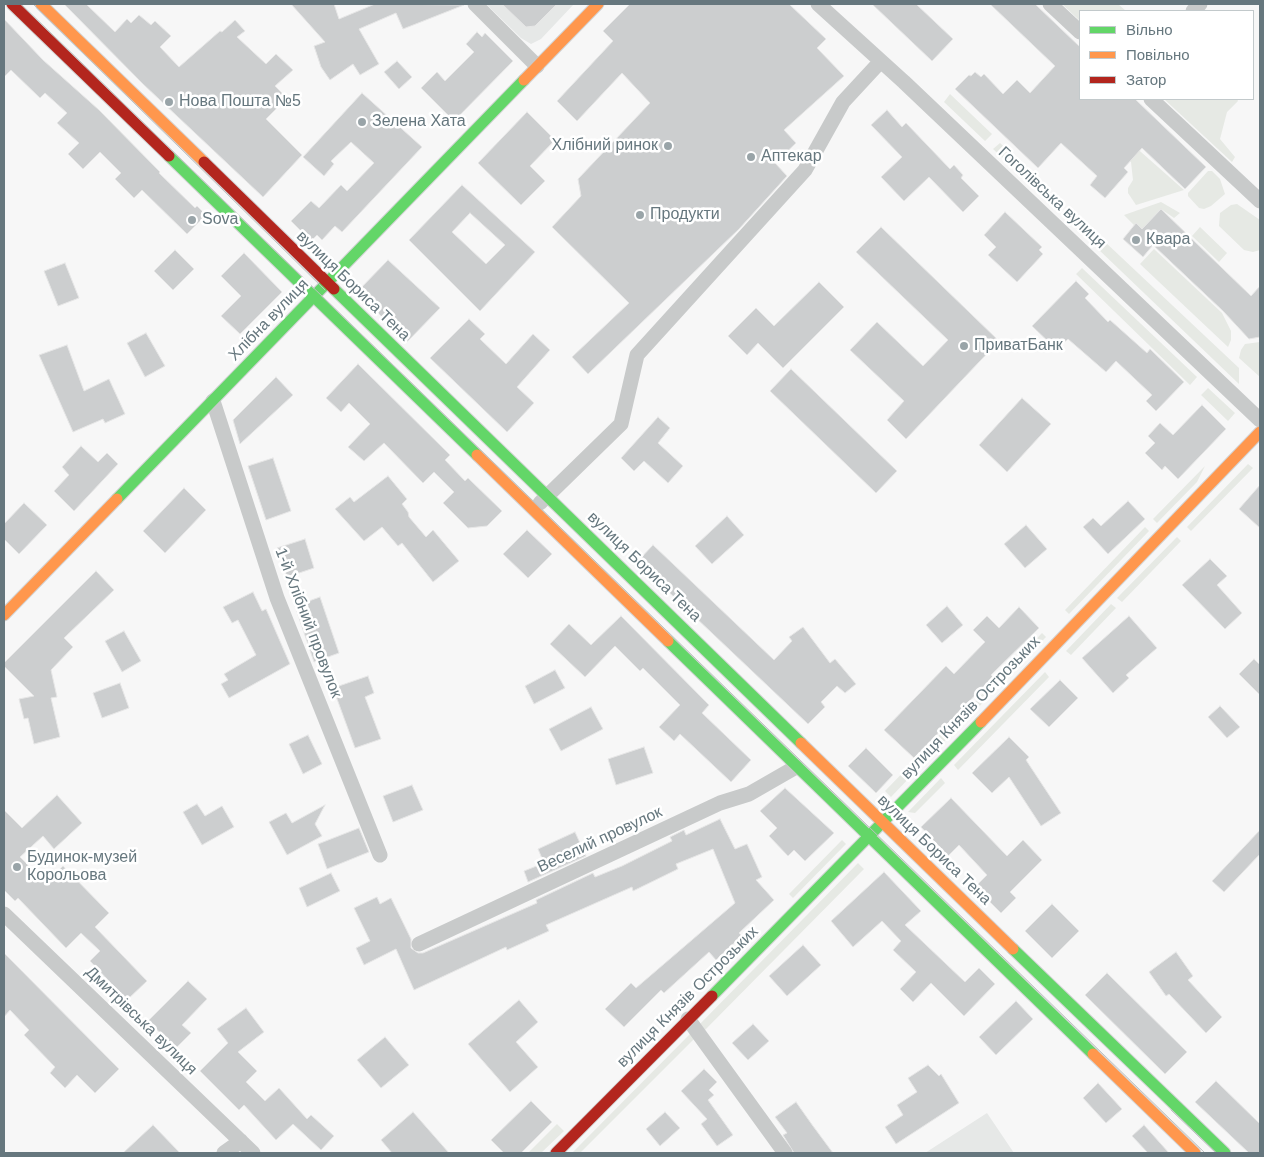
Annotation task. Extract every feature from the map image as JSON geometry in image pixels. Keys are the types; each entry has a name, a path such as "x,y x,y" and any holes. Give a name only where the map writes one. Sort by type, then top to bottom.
{"street":[{"path":"12,4 868,838 1195,1153"},
{"name":"вулиця Бориса Тена","path":"41,4 882,823 1225,1153"},
{"path":"475,4 537,66"},
{"name":"Хлібна вулиця","path":"4,615 598,4"},
{"name":"Гоголівська вулиця","path":"818,4 904,82 1260,420"},
{"path":"1050,4 1079,31"},
{"path":"533,511 621,424 638,355 805,170 843,102 880,62"},
{"path":"1152,100 1260,201"},
{"name":"1-й Хлібний провулок","path":"213,400 277,598 380,854"},
{"name":"вулиця Князів Острозьких","path":"556,1153 868,838 1260,432"},
{"name":"Веселий провулок","path":"419,944 720,804 749,794 796,767"},
{"name":"Дмитрівська вулиця","path":"4,914 253,1153"},
{"path":"688,1019 784,1153"},
{"path":"224,1153 241,1141"}],"shaded area":[{"path":"486,4 574,4 541,39 531,44 521,38"},
{"path":"1062,4 1118,4 1125,10 1079,10 1079,20"},
{"path":"950,94 992,134 985,141 944,102"},
{"path":"1165,100 1238,100 1227,112 1220,139 1235,157 1232,162"},
{"path":"1115,129 1184,190 1136,205 1128,193 1128,188 1133,180 1131,162 1125,157"},
{"path":"1000,143 1032,173 1026,180 993,149"},
{"path":"1208,171 1212,171 1220,179 1225,194 1211,206 1204,209 1199,208 1188,196 1188,193"},
{"path":"1161,202 1180,213 1174,218 1161,209 1142,229 1136,223 1134,225 1124,215"},
{"path":"1237,204 1260,220 1260,250 1253,252 1244,250 1219,226 1220,213 1231,205"},
{"path":"1077,216 1098,235 1091,242 1071,223"},
{"path":"1200,227 1227,253 1219,262 1192,236"},
{"path":"1104,241 1239,368 1239,384 1097,248"},
{"path":"1154,249 1222,313 1231,331 1231,340 1228,347 1140,264"},
{"path":"1082,268 1197,377 1190,385 1076,274"},
{"path":"1260,342 1260,377 1239,358 1245,344"},
{"path":"1208,388 1235,413 1228,421 1201,395"},
{"path":"1248,464 1253,468 1191,531 1187,527"},
{"path":"1205,466 1197,482 1157,523 1153,519"},
{"path":"1145,527 1149,531 1069,614 1065,610"},
{"path":"1177,537 1181,541 1122,602 1117,598"},
{"path":"1111,604 1116,608 1071,655 1066,651"},
{"path":"1042,633 1046,637 1008,676 1004,672"},
{"path":"1045,672 1049,677 958,770 954,765"},
{"path":"995,681 1000,685 968,718 964,713"},
{"path":"951,723 957,728 891,797 885,791"},
{"path":"941,778 945,783 915,813 908,812"},
{"path":"842,840 846,844 793,898 789,894"},
{"path":"858,863 864,869 703,1032 698,1026"},
{"path":"692,1032 696,1037 580,1153 572,1153"},
{"path":"987,1113 1014,1153 925,1153"},
{"path":"557,1124 564,1131 541,1153 528,1153"}],"building":[{"path":"64,4 86,4 115,32 127,19 131,23 139,15 151,25 155,21 171,36 160,47 179,67 235,20 245,31 237,37 266,64 276,54 293,70 275,86 287,98 266,119 302,155 263,197 143,84"},
{"path":"291,4 334,4 339,19 375,4 464,5 403,29 396,13 359,29 379,64 360,75 353,64 330,80 321,67 314,46 325,42"},
{"path":"502,4 557,4 535,26 526,27"},
{"name":"Хлібний ринок","path":"630,4 789,4 826,39 817,48 844,76 784,130 796,143 775,163 787,176 739,229 588,374 572,357 629,303 552,227 581,196 578,179 650,103 622,73 577,121 557,101 613,41 603,31"},
{"path":"872,4 916,4 953,39 932,61"},
{"path":"990,4 1035,4 1079,46 1079,100 1136,100 1206,167 1185,189 1142,148 1124,168 1128,172 1105,198 1090,185 1097,176 1061,143 1038,168 955,89 969,75 971,76 975,72 981,77 984,74 1003,94 1017,80 1030,93 1055,66"},
{"path":"4,19 43,60 99,110 195,208 197,206 206,215 187,234 142,190 134,198 115,179 121,173 100,152 83,169 68,154 79,143 57,123 67,113 45,93 40,98 11,70 4,77"},
{"path":"477,32 482,37 485,33 513,61 454,121 421,88 437,72 445,81 474,52 466,44"},
{"path":"397,61 412,77 399,89 384,72"},
{"path":"362,93 422,147 342,232 335,226 322,240 317,235 311,241 291,221 311,201 319,208 341,185 347,191 374,163 351,142 331,161 334,164 324,176 303,157"},
{"path":"887,110 902,127 906,123 950,169 954,165 963,175 961,178 979,196 963,212 929,177 904,201 881,177 902,157 871,125"},
{"path":"527,112 555,140 530,166 545,181 521,205 478,163"},
{"path":"462,185 535,252 480,311 409,240","holes":["470,213 505,245 486,264 452,232"]},
{"path":"1161,209 1251,296 1260,286 1260,337 1249,339 1223,311 1153,245 1143,257 1123,239 1136,223 1142,229"},
{"path":"1005,212 1042,247 1039,250 1043,254 1017,282 988,255 996,247 984,235"},
{"path":"881,227 999,341 906,439 887,420 904,401 850,350 877,322 923,366 948,340 856,252"},
{"path":"175,250 194,269 173,290 154,271"},
{"path":"244,253 282,292 240,334 221,316 241,296 221,276"},
{"path":"388,260 440,308 407,342 357,292"},
{"path":"65,263 79,298 58,306 44,271"},
{"path":"1076,281 1089,294 1085,298 1108,322 1110,320 1147,353 1150,349 1184,382 1156,411 1146,401 1152,395 1116,361 1106,372 1068,339 1057,350 1032,326"},
{"path":"819,282 844,307 783,368 758,343 747,355 728,336 756,308 774,326"},
{"path":"469,319 485,334 480,339 506,364 533,334 550,350 517,387 534,403 507,432 430,358"},
{"path":"146,333 165,366 145,377 127,343"},
{"path":"67,345 84,391 109,379 125,414 105,423 103,419 73,432 39,355"},
{"path":"358,364 450,455 445,460 465,481 468,478 502,511 487,526 468,528 443,503 454,492 434,472 423,483 384,443 364,461 348,447 370,424 349,403 341,412 326,398"},
{"path":"791,369 897,471 876,493 770,391"},
{"path":"276,377 293,395 240,444 233,420"},
{"path":"1022,398 1051,424 1007,472 979,445"},
{"path":"1202,405 1226,429 1178,479 1165,466 1162,470 1145,453 1155,443 1148,436 1160,423 1173,435"},
{"path":"658,417 670,428 658,443 683,466 668,483 644,461 634,471 621,458"},
{"path":"81,446 98,462 107,453 118,464 74,511 54,491 69,475 62,467"},
{"path":"273,458 291,511 266,520 248,466"},
{"path":"388,476 407,499 402,504 409,517 426,537 433,530 459,561 433,582 402,543 398,546 382,527 364,541 335,509 350,497 354,502"},
{"path":"1260,485 1260,528 1239,509"},
{"path":"184,488 206,510 165,553 143,531"},
{"path":"1128,501 1145,519 1108,554 1083,527 1093,518 1101,526"},
{"path":"24,503 47,525 19,554 4,539 4,524"},
{"path":"727,516 744,535 712,564 695,546"},
{"path":"1026,525 1047,549 1025,568 1004,544"},
{"path":"527,530 552,554 528,578 503,554"},
{"path":"305,539 314,568 287,577 277,548"},
{"path":"653,545 774,660 792,641 789,637 803,627 830,663 835,659 856,684 845,693 837,686 821,702 825,707 808,724 637,562"},
{"path":"1210,559 1227,576 1217,585 1242,613 1225,629 1182,585"},
{"path":"96,571 114,590 64,638 73,647 51,670 57,697 51,698 60,737 34,744 28,718 24,719 19,699 34,696 4,666 4,663"},
{"path":"253,592 262,611 266,609 290,664 229,698 221,684 228,680 224,674 256,655 238,620 232,623 223,607"},
{"path":"320,597 339,653 314,662 295,606"},
{"path":"947,606 963,625 942,643 926,625"},
{"path":"1019,607 1039,628 991,675 993,677 914,758 884,730 946,666 954,674 985,642 973,630 987,616 999,628"},
{"path":"621,616 709,705 702,713 751,760 731,782 680,734 674,741 659,727 680,705 643,668 640,671 615,646 585,677 550,644 569,624 591,645"},
{"path":"1129,616 1157,648 1126,675 1129,678 1113,693 1082,658"},
{"path":"124,631 141,661 122,672 105,641"},
{"path":"1254,659 1260,665 1260,695 1239,674"},
{"path":"555,670 565,688 534,704 525,686"},
{"path":"368,676 374,693 365,697 381,739 355,748 333,688"},
{"path":"1060,680 1078,698 1049,727 1030,709"},
{"path":"120,683 129,708 102,718 93,693"},
{"path":"1220,706 1240,727 1227,738 1208,717"},
{"path":"591,707 603,729 561,751 549,729"},
{"path":"308,735 322,764 303,774 289,744"},
{"path":"1009,737 1029,757 1026,760 1061,813 1041,826 1009,777 992,793 972,773"},
{"path":"644,747 653,773 616,785 608,759"},
{"path":"866,748 893,775 876,793 848,766"},
{"path":"412,785 423,810 393,822 383,796"},
{"path":"785,788 834,833 805,861 794,850 788,856 769,836 777,828 760,811"},
{"path":"57,795 82,823 54,849 43,836 20,857 46,883 63,866 109,913 95,927 147,981 127,1000 90,961 100,951 81,933 66,948 18,898 15,901 4,890 4,810 22,828"},
{"path":"951,798 1007,856 1023,840 1042,860 1010,892 1016,898 1001,913 975,887 987,875 959,845 948,856 921,827"},
{"path":"197,804 205,816 222,806 234,827 202,845 183,812"},
{"path":"325,805 315,824 322,836 287,855 269,822 286,813 292,823"},
{"path":"720,819 735,849 747,844 762,877 756,880 774,900 739,933 742,936 716,960 709,952 664,993 661,990 624,1027 605,1009 631,983 636,988 735,903 713,849 676,864 678,869 633,891 632,887 546,925 549,931 507,950 506,947 414,990 396,949 364,965 356,948 370,941 354,908 377,897 380,904 391,898 411,939 411,948 418,953 423,953 537,903 536,900 593,873 595,877 622,866 672,841 670,837 684,830 686,835"},
{"path":"359,828 369,852 327,869 318,844"},
{"path":"1260,830 1260,854 1224,892 1212,881"},
{"path":"575,832 586,856 528,882 524,871 544,863 538,849"},
{"path":"884,872 921,911 905,925 965,982 979,968 995,984 964,1016 931,983 913,1002 900,989 916,972 893,950 901,941 882,921 853,947 831,921"},
{"path":"331,873 340,891 307,907 299,888"},
{"path":"1052,904 1079,931 1052,958 1025,931"},
{"path":"803,945 821,965 787,996 769,976"},
{"path":"1176,952 1193,976 1188,980 1222,1017 1206,1033 1169,994 1166,996 1149,972"},
{"path":"4,953 119,1069 95,1093 77,1075 65,1088 50,1073 55,1067 24,1035 29,1030 10,1010 4,1017"},
{"path":"1107,973 1187,1052 1165,1074 1085,995"},
{"path":"188,981 207,999 182,1025 191,1033 176,1048 148,1021"},
{"path":"519,1000 538,1022 516,1042 538,1067 510,1092 468,1044"},
{"path":"1016,1001 1033,1019 996,1055 979,1037"},
{"path":"246,1008 264,1032 238,1052 257,1071 246,1082 265,1101 279,1088 307,1119 311,1115 334,1136 321,1150 293,1124 276,1140 244,1105 239,1110 200,1071 228,1043 217,1029"},
{"path":"753,1024 769,1041 748,1060 732,1043"},
{"path":"385,1037 409,1065 381,1088 357,1060"},
{"path":"928,1065 939,1076 941,1074 959,1103 896,1144 885,1127 903,1115 897,1105 917,1092 908,1078"},
{"path":"704,1069 717,1082 709,1090 714,1095 708,1100 733,1135 717,1146 701,1124 707,1119 681,1091"},
{"path":"1216,1081 1260,1124 1260,1153 1249,1153 1195,1102"},
{"path":"1098,1083 1122,1109 1106,1123 1083,1098"},
{"path":"531,1101 552,1122 521,1153 504,1153 491,1140"},
{"path":"796,1102 833,1153 794,1153 783,1135 787,1133 775,1117"},
{"path":"413,1112 449,1153 392,1153 381,1140"},
{"path":"665,1112 680,1128 660,1146 646,1129"},
{"path":"153,1125 180,1153 123,1153"},
{"path":"1144,1125 1169,1153 1148,1153 1132,1136"}],"tram line":[{"path":"21,4 1205,1153"},
{"path":"33,4 325,290"},
{"path":"1171,1110 1216,1153"}],"traffic: fast":[{"path":"117,499 524,80"},
{"path":"169,156 477,455"},
{"path":"334,289 801,743"},
{"path":"668,641 1093,1054"},
{"path":"712,996 981,722"},
{"path":"1013,949 1225,1153"}],"traffic: slow":[{"path":"41,4 204,162"},
{"path":"524,80 598,4"},
{"path":"981,722 1260,432"},
{"path":"477,455 668,641"},
{"path":"4,615 117,499"},
{"path":"801,743 1013,949"},
{"path":"1093,1054 1195,1153"}],"traffic: jam":[{"path":"12,4 169,156"},
{"path":"204,162 334,289"},
{"path":"556,1153 712,996"}],"place":[{"name":"Нова Пошта №5","path":"169,102"},
{"name":"Зелена Хата","path":"362,122"},
{"name":"Хлібний ринок","path":"668,146"},
{"name":"Аптекар","path":"751,157"},
{"name":"Продукти","path":"640,215"},
{"name":"Sova","path":"192,220"},
{"name":"Квара","path":"1136,240"},
{"name":"ПриватБанк","path":"964,346"},
{"name":"Будинок-музей Корольова","path":"17,867"}]}
